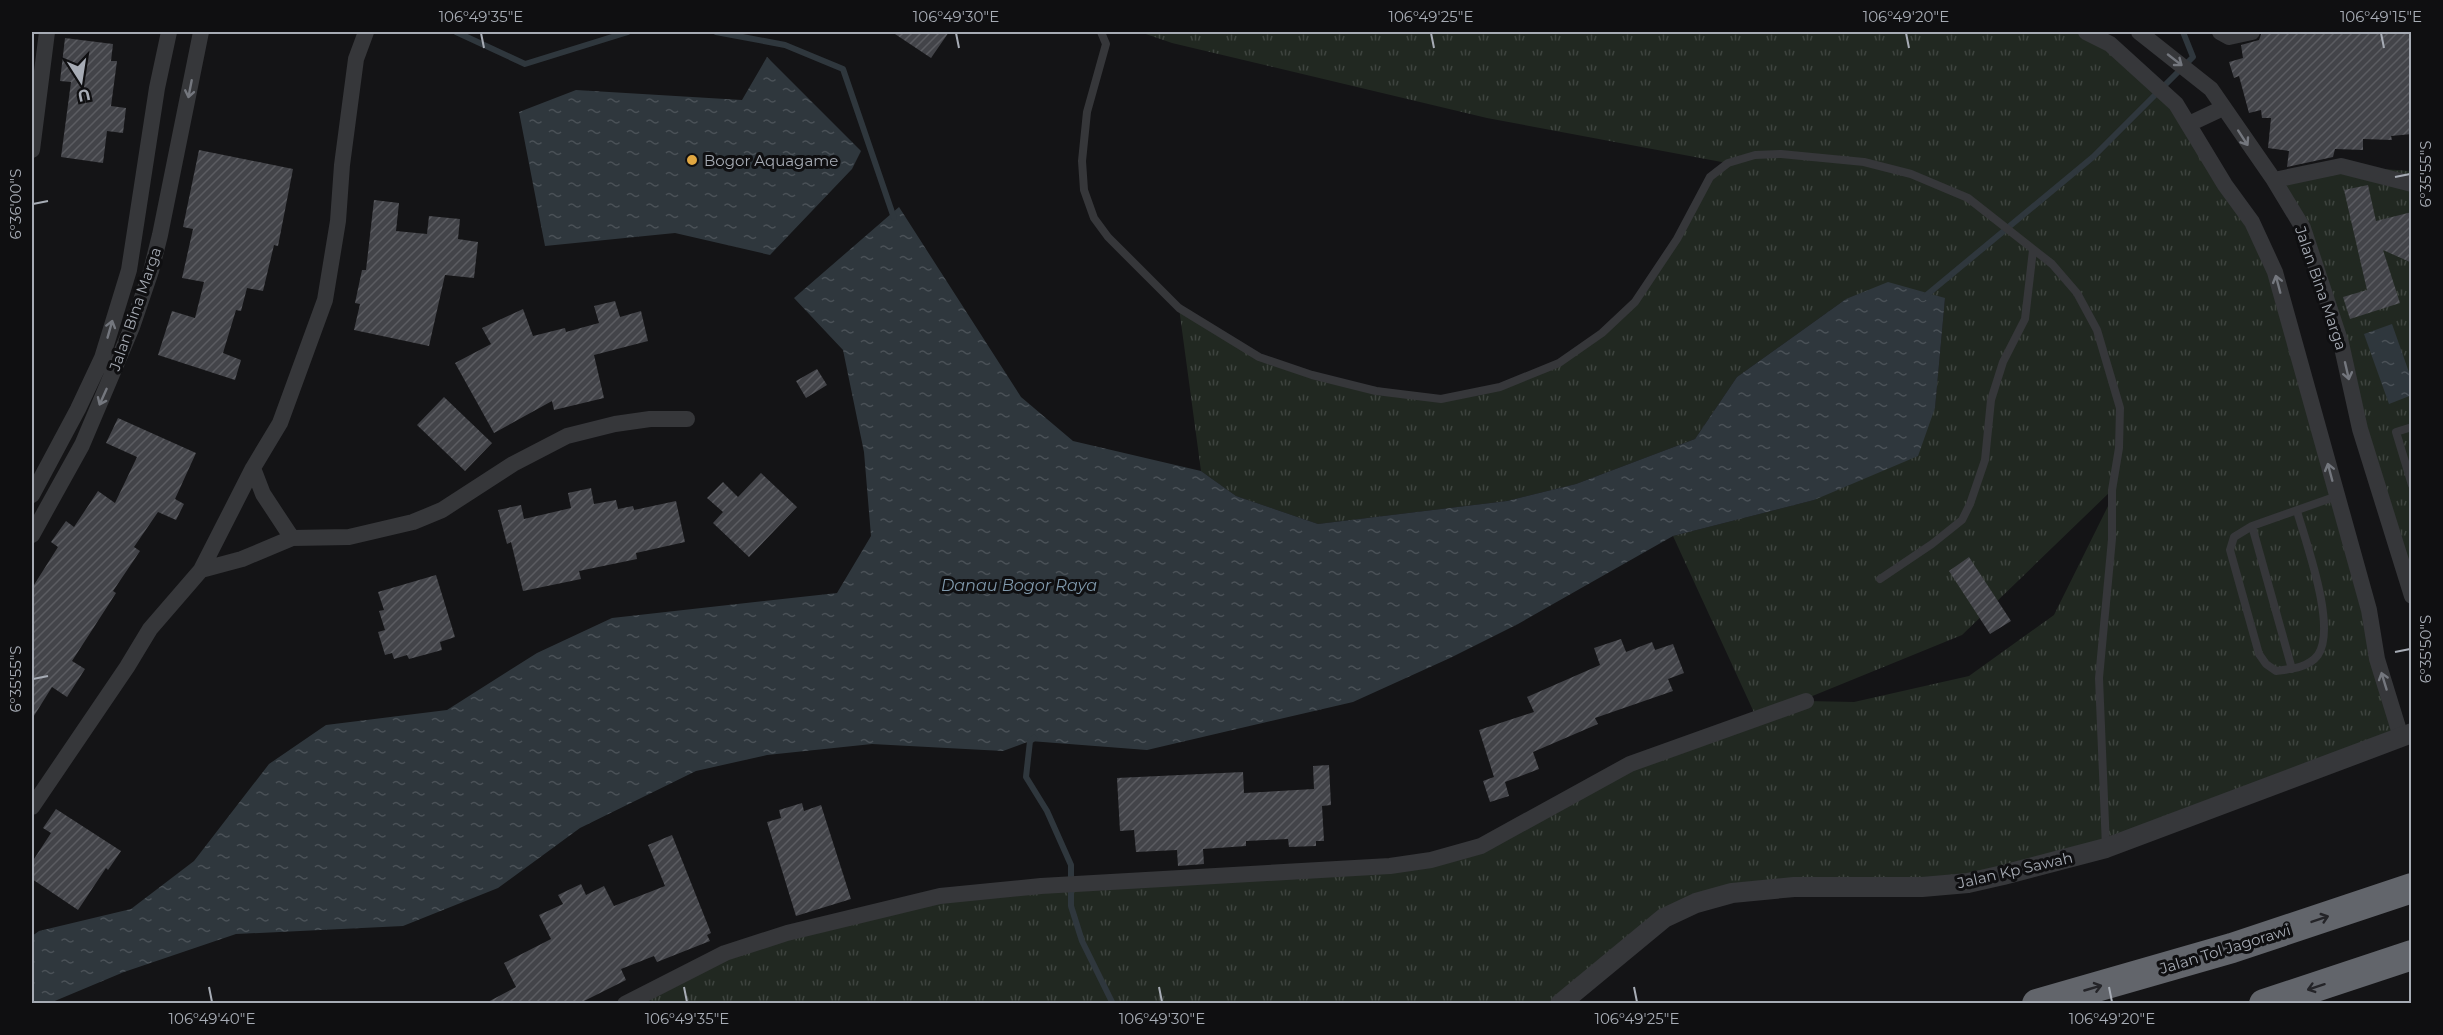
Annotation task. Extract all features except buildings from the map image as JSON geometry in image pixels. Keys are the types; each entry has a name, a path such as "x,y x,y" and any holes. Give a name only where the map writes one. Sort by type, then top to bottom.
{"highway":[{"name":"Jalan Tol Jagorawi","path":"2037,1004 2232,948 2412,888"},
{"path":"2264,1004 2412,955"}],"street":[{"path":"32,150 47,32"},
{"name":"Jalan Bina Marga","path":"32,495 78,409 102,358 129,270 157,88 169,32"},
{"name":"Jalan Bina Marga","path":"32,535 82,445 136,316 160,235 201,32"},
{"path":"32,807 127,667 150,629 201,570 253,468 280,423 325,300 338,221 342,165 356,59 366,32"},
{"path":"2086,32 2110,44 2176,104 2225,185 2252,222 2275,272 2369,610 2377,659 2406,735"},
{"name":"Jalan Bina Marga","path":"2139,32 2211,89 2274,180 2303,228 2341,343 2360,429 2412,596"},
{"path":"2220,32 2229,37 2252,32"},
{"path":"2189,124 2223,108"},
{"path":"2274,180 2341,166 2412,184"},
{"path":"201,570 242,559 292,538 349,537 413,522 442,510 513,464 567,436 615,424 650,419 687,419"},
{"path":"253,468 263,494 292,538"},
{"path":"625,1004 725,953 787,933 940,896 1041,886 1390,866 1431,860 1481,846 1630,764 1806,701"},
{"name":"Jalan Kp Sawah","path":"1560,1004 1664,918 1696,903 1732,893 1794,886 1922,887 1968,883 2106,848 2406,735"}],"lane":[{"path":"1101,32 1106,44 1087,112 1082,161 1084,190 1094,218 1108,237 1179,308 1259,357 1312,375 1376,391 1441,399 1500,387 1559,363 1602,333 1635,302 1677,239 1710,177 1728,163 1755,155 1781,154 1864,162 1911,174 1968,198 2052,264 2077,293 2097,330 2120,408 2118,448 2112,490 2112,539 2099,678 2106,848"},
{"path":"1880,579 1932,544 1962,520 1970,504 1985,460 1991,400 2003,362 2025,320 2031,248"},
{"path":"2412,427 2396,432 2412,485"},
{"path":"2297,511 2322,605 2324,639 2318,655 2309,664 2276,671 2266,664 2259,654 2230,550 2234,537 2252,526 2337,496"},
{"path":"2252,526 2292,669"}],"green space":[{"path":"1140,32 2086,32 2176,104 2275,272 2401,737 2106,848 1962,883 1696,903 1560,1003 625,1004 725,953 940,896 1390,866 1481,846 1630,764 1757,719 1673,536 1814,500 1935,408 1945,298 1846,299 1737,377 1695,439 1576,484 1507,501 1318,524 1236,496 1201,471 1179,308 1259,357 1312,375 1441,399 1500,387 1559,363 1635,302 1710,177 1727,163 1487,118 1172,43","holes":["2112,490 2112,498 2054,615 1969,676 1854,702 1806,701 1783,708 1962,635"]},
{"path":"2341,166 2411,171 2411,596 2324,290 2274,180"}],"water":[{"name":"Bogor Aquagame","path":"767,57 861,151 852,169 770,255 675,233 545,246 519,112 576,90 742,100"},
{"name":"Danau Bogor Raya","path":"899,207 1021,397 1073,441 1201,471 1236,496 1318,524 1507,501 1576,484 1695,439 1737,377 1846,299 1888,282 1945,298 1935,408 1918,456 1814,500 1673,536 1518,624 1353,702 1147,750 1030,741 1003,751 872,744 767,755 696,771 580,828 498,888 403,926 236,934 124,972 50,1003 32,1003 32,936 39,931 131,909 194,861 269,764 326,725 447,710 537,653 612,618 837,593 871,536 864,452 843,350 794,298"},
{"path":"2392,324 2411,378 2412,395 2389,404 2364,334"}],"waterway":[{"path":"456,32 525,64 628,32"},
{"path":"716,32 785,45 843,69 894,218"},
{"path":"1923,298 2093,157 2193,57 2183,32"},
{"path":"1034,738 1030,741 1026,777 1047,811 1071,865 1071,906 1082,941 1113,1004"}],"place":[{"name":"Bogor Aquagame","path":"692,160"}]}
